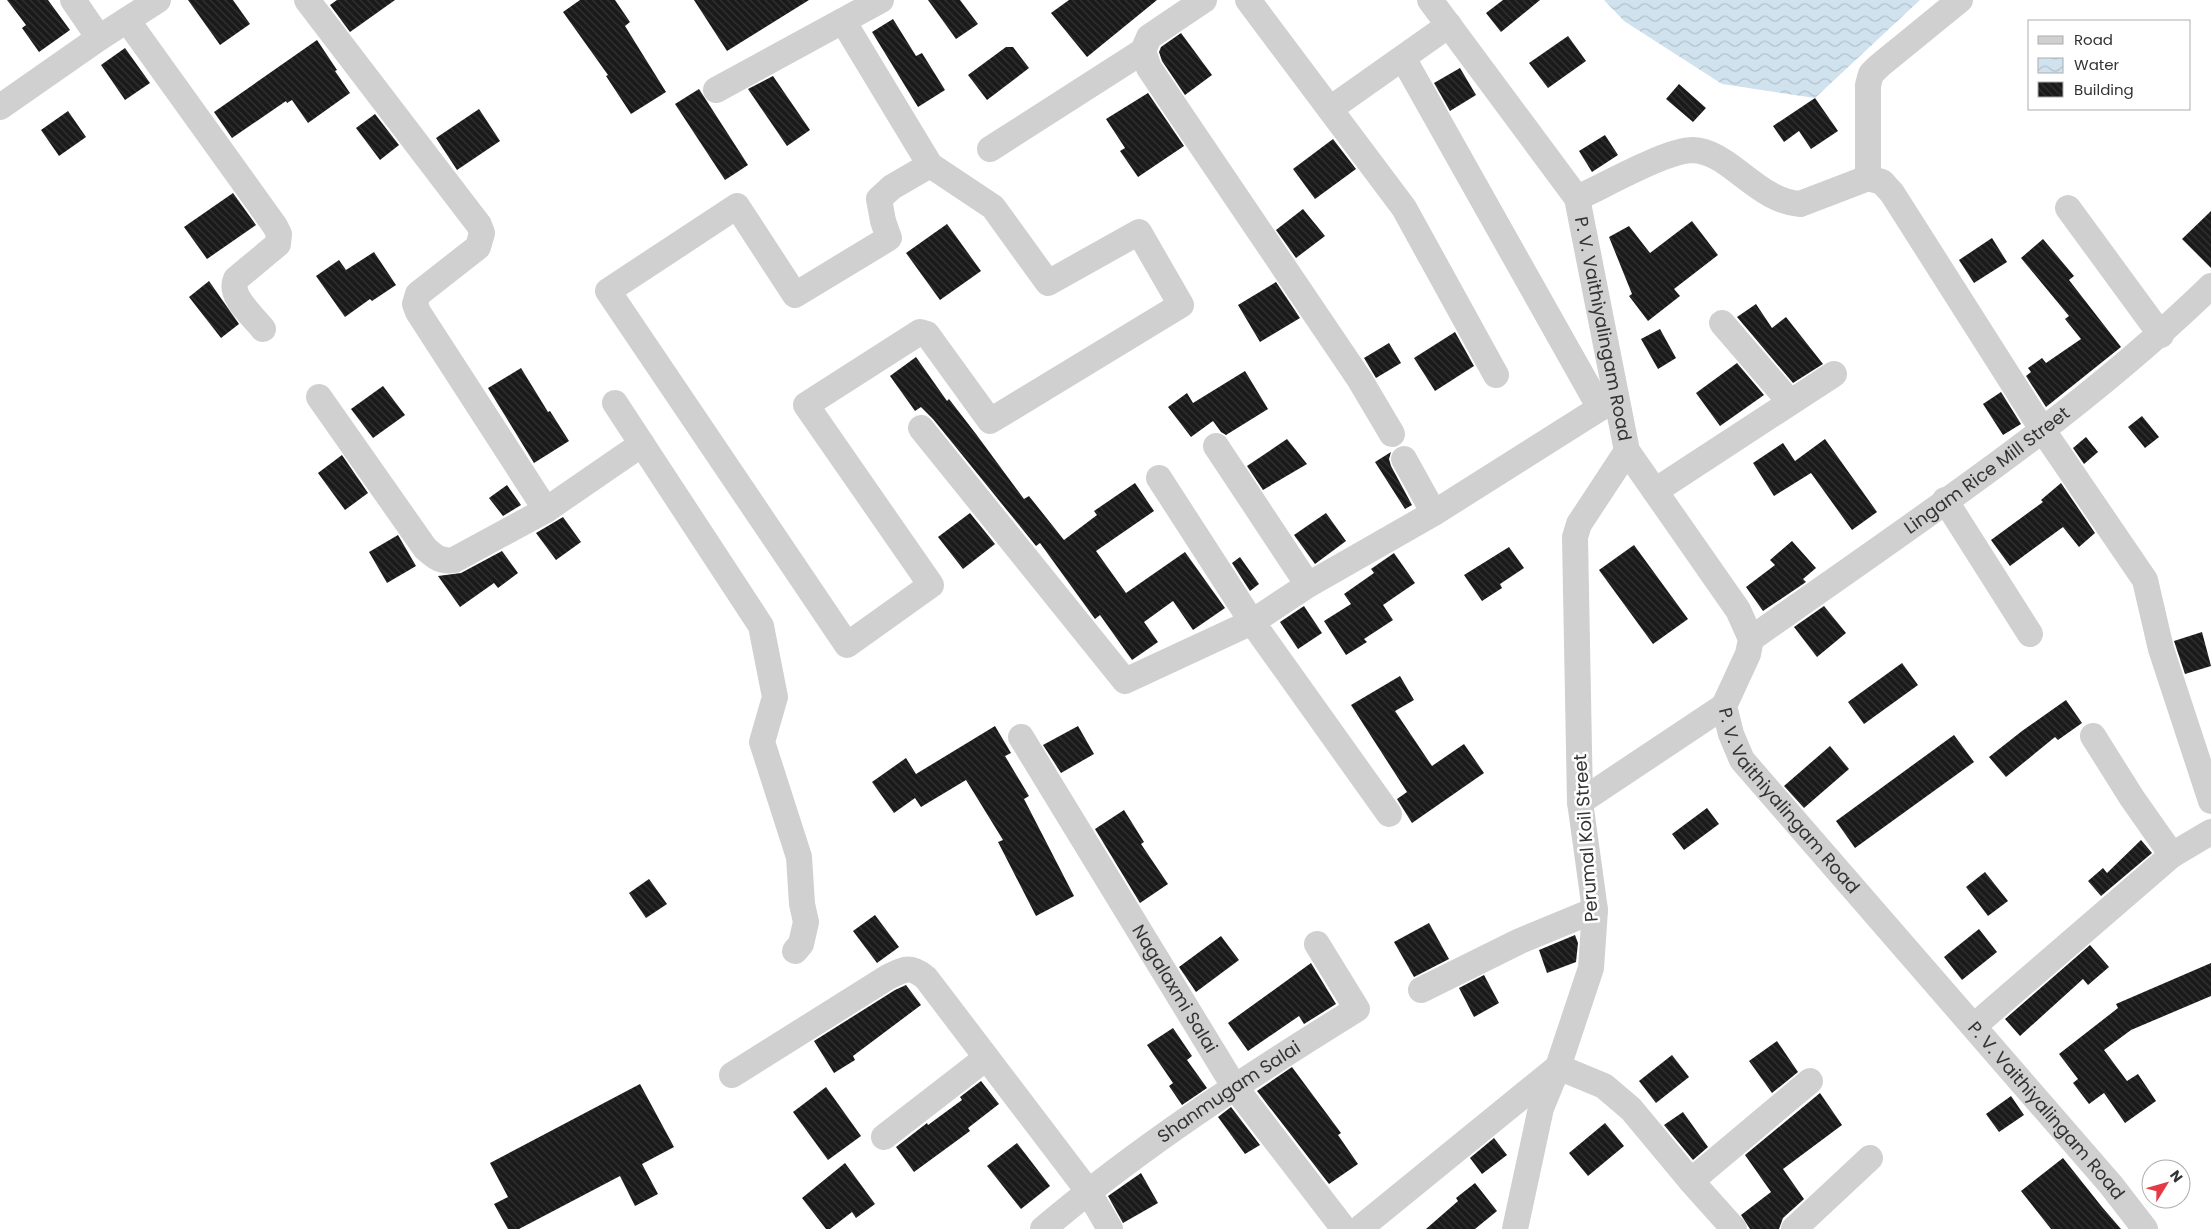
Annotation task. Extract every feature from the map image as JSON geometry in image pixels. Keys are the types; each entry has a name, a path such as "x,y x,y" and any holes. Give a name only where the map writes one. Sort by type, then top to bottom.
{"street":[{"path":"73,0 99,38"},
{"path":"0,107 99,38 158,0"},
{"path":"307,0 479,225 482,233 478,247 418,294 415,304 418,312 546,510"},
{"path":"716,90 881,0"},
{"path":"990,148 1143,50 1149,37 1204,0"},
{"path":"1248,0 1404,208 1496,375"},
{"name":"P. V. Vaithiyalingam Road","path":"1430,0 1577,198 1608,403 1627,451 1738,610 1751,639 1748,654 1724,706 1731,734 1742,760 2111,1185 2145,1229"},
{"path":"1868,178 1868,85 1871,74 1878,66 1960,0"},
{"path":"127,20 275,226 278,234 278,244 236,279 233,285 234,293 263,329"},
{"path":"843,21 930,165 993,207 1048,284 1139,232 1181,305 990,421 927,334 920,332 806,404 931,585 847,644 608,291 737,206 795,295 889,238 883,221 879,199 892,187 930,165"},
{"path":"1330,109 1449,25"},
{"path":"1143,50 1149,68 1360,380 1392,434"},
{"path":"921,428 1125,681 1252,622 1308,585 1434,513 1608,403 1403,58"},
{"path":"1577,198 1672,153 1693,150 1710,153 1764,191 1789,203 1800,204 1868,178 1882,182 1892,194 2042,429 2145,580 2161,649 2211,801"},
{"path":"2068,208 2161,334"},
{"name":"Lingam Rice Mill Street","path":"1751,639 2068,412 2161,334 2211,286"},
{"path":"1722,323 1790,402"},
{"path":"1654,491 1834,374"},
{"path":"319,397 425,548 436,559 444,562 454,560 546,510 642,444"},
{"path":"616,403 761,626 775,697 762,742 799,857 802,904 806,922 805,932 795,951"},
{"path":"1216,446 1308,585"},
{"name":"Perumal Koil Street","path":"1515,1229 1541,1108 1558,1068 1591,968 1595,910 1580,802 1575,537 1579,524 1627,451"},
{"path":"1404,459 1434,513"},
{"path":"1159,478 1252,622 1389,814"},
{"path":"1945,500 2030,634"},
{"path":"1580,802 1724,706"},
{"path":"2093,736 2132,798 2172,855"},
{"name":"Nagalaxmi Salai","path":"1021,737 1234,1086 1344,1229"},
{"path":"1974,1026 2172,855 2211,832"},
{"path":"1422,990 1520,942 1595,910"},
{"name":"Shanmugam Salai","path":"1043,1229 1088,1191 1234,1086 1357,1008 1317,944"},
{"path":"732,1075 888,977 906,969 917,970 926,978 1088,1191 1110,1229"},
{"path":"884,1137 986,1058"},
{"path":"1359,1229 1558,1068 1604,1086 1631,1109 1734,1229"},
{"path":"1691,1181 1810,1082"},
{"path":"1794,1229 1870,1158"}],"water":[{"path":"1604,0 1920,0 1815,98 1722,84 1624,21"}],"building":[{"path":"7,0 48,0 70,30 39,52 22,28 26,25"},
{"path":"188,0 233,0 250,24 220,45"},
{"path":"337,0 395,0 350,32 330,5"},
{"path":"580,0 615,0 630,22 625,26 666,92 631,114 606,76 608,75 563,12"},
{"path":"694,0 809,0 727,51"},
{"path":"928,0 960,0 978,24 956,39"},
{"path":"1069,0 1157,0 1087,57 1051,13"},
{"path":"1503,0 1540,0 1501,32 1486,13"},
{"path":"893,19 916,56 922,53 945,90 918,107 872,32"},
{"path":"1181,33 1212,75 1185,95 1162,61 1159,52 1161,47"},
{"path":"1568,36 1586,61 1548,88 1529,63"},
{"path":"317,40 350,93 308,123 292,100 287,103 286,101 232,138 214,112"},
{"path":"1006,47 1013,47 1029,68 987,100 968,75"},
{"path":"125,48 150,83 125,100 101,65"},
{"path":"1460,68 1476,95 1450,111 1434,83"},
{"path":"773,76 810,130 787,146 748,89"},
{"path":"1679,84 1706,108 1693,122 1666,99"},
{"path":"699,89 748,165 725,180 675,104"},
{"path":"1148,93 1184,146 1138,177 1120,151 1125,148 1106,119"},
{"path":"1815,98 1838,131 1811,149 1799,131 1784,142 1773,126"},
{"path":"479,109 500,141 457,170 436,138"},
{"path":"68,111 86,137 59,156 41,130"},
{"path":"375,114 399,145 380,160 356,128"},
{"path":"1605,135 1618,155 1592,172 1579,151"},
{"path":"1333,139 1356,169 1315,199 1293,169"},
{"path":"233,193 256,225 207,259 184,227"},
{"path":"1303,209 1325,236 1296,258 1276,230"},
{"path":"2211,211 2211,268 2182,239"},
{"path":"1692,221 1718,255 1674,289 1680,296 1648,321 1629,296 1632,294 1609,237 1629,226 1650,253"},
{"path":"947,224 981,271 940,300 906,253"},
{"path":"1992,238 2007,262 1974,283 1959,260"},
{"path":"2043,239 2074,276 2069,280 2121,347 2046,407 2026,376 2031,372 2028,368 2042,358 2046,363 2081,339 2065,319 2069,316 2021,258"},
{"path":"374,252 396,285 372,301 370,299 345,317 316,276 339,260 346,270"},
{"path":"209,281 239,324 221,338 189,297"},
{"path":"1276,282 1300,318 1260,342 1238,305"},
{"path":"1756,304 1772,328 1786,317 1823,364 1793,383 1737,317"},
{"path":"1660,329 1676,358 1658,369 1641,339"},
{"path":"1455,332 1474,366 1435,391 1414,358"},
{"path":"1389,343 1401,363 1376,378 1364,358"},
{"path":"916,357 947,401 949,399 1024,499 1029,496 1064,540 1097,515 1094,511 1135,483 1154,511 1096,551 1126,593 1185,552 1225,608 1193,630 1173,601 1144,622 1158,642 1132,660 1100,615 1095,619 1040,543 1036,546 933,419 921,407 915,411 890,376"},
{"path":"1737,363 1764,395 1720,426 1696,393"},
{"path":"521,368 548,412 550,411 569,441 534,463 488,388"},
{"path":"1245,371 1268,409 1226,435 1221,432 1213,421 1191,437 1168,407 1187,393 1193,403"},
{"path":"383,386 405,415 373,438 351,409"},
{"path":"2001,392 2021,424 2003,435 1983,404"},
{"path":"2142,416 2159,437 2145,448 2128,427"},
{"path":"2086,437 2098,452 2084,464 2073,448"},
{"path":"1287,439 1307,464 1263,490 1247,466"},
{"path":"1825,439 1877,512 1852,530 1811,473 1774,496 1753,463 1783,443 1795,461"},
{"path":"1391,452 1389,459 1391,466 1412,505 1405,509 1375,462"},
{"path":"342,455 368,493 345,510 318,473"},
{"path":"2061,483 2095,533 2079,547 2063,527 2010,566 1991,540 2043,502 2041,500"},
{"path":"507,485 521,505 503,516 489,498"},
{"path":"970,513 995,544 963,569 938,537"},
{"path":"1326,513 1346,541 1315,564 1294,535"},
{"path":"563,517 581,542 556,560 536,533"},
{"path":"398,535 416,566 387,583 369,552"},
{"path":"1792,541 1816,568 1803,579 1806,582 1763,611 1746,587 1775,565 1770,560"},
{"path":"1634,545 1688,619 1653,644 1599,570"},
{"path":"1509,547 1524,568 1500,584 1502,588 1482,601 1464,575"},
{"path":"502,551 518,573 498,588 494,583 460,607 438,576 461,573"},
{"path":"1394,553 1415,583 1383,605 1393,620 1364,639 1367,642 1346,655 1324,621 1351,604 1344,594 1374,573 1371,569"},
{"path":"1240,557 1259,584 1250,591 1232,563"},
{"path":"1304,606 1322,633 1298,649 1280,622"},
{"path":"1824,606 1846,633 1817,657 1794,627"},
{"path":"2202,632 2211,666 2185,674 2174,641"},
{"path":"1902,663 1918,685 1864,724 1848,702"},
{"path":"1400,676 1414,700 1395,711 1432,766 1464,744 1484,773 1412,823 1397,799 1407,792 1351,705"},
{"path":"2066,700 2082,723 2058,740 2055,737 2006,777 1989,757"},
{"path":"995,726 1011,753 1005,756 1029,796 1024,799 1074,896 1036,916 998,842 1003,840 966,780 921,807 915,798 894,813 872,782 906,758 916,774"},
{"path":"1078,726 1094,754 1061,773 1043,745"},
{"path":"1954,735 1974,762 1855,848 1836,821"},
{"path":"1830,746 1849,769 1804,808 1784,786"},
{"path":"1707,808 1719,824 1684,850 1672,834"},
{"path":"1124,810 1144,842 1141,844 1168,884 1140,903 1095,829"},
{"path":"2141,840 2152,853 2101,896 2088,881 2103,868 2107,873"},
{"path":"1985,872 2008,901 1988,916 1966,887"},
{"path":"649,879 667,904 646,918 629,893"},
{"path":"875,915 899,947 877,963 853,931"},
{"path":"1429,923 1449,959 1414,977 1394,942"},
{"path":"1979,929 1997,952 1962,980 1944,957"},
{"path":"1575,935 1578,943 1576,962 1547,973 1539,950"},
{"path":"1221,936 1239,960 1196,992 1179,967"},
{"path":"2090,945 2109,967 2088,985 2083,979 2020,1036 2005,1019"},
{"path":"1311,963 1336,1004 1304,1024 1299,1016 1248,1051 1228,1023"},
{"path":"2211,963 2211,996 2131,1030 2104,1050 2127,1081 2138,1074 2156,1101 2125,1123 2104,1093 2089,1104 2073,1083 2078,1079 2059,1054 2118,1008 2116,1004"},
{"path":"1484,975 1499,1003 1474,1017 1459,988"},
{"path":"906,985 921,1005 853,1056 855,1060 834,1073 814,1041"},
{"path":"1173,1028 1192,1056 1187,1060 1207,1088 1182,1105 1169,1086 1173,1083 1147,1045"},
{"path":"1777,1041 1798,1072 1772,1093 1749,1061"},
{"path":"1672,1055 1689,1077 1656,1103 1639,1081"},
{"path":"1292,1067 1341,1133 1338,1135 1358,1164 1329,1184 1257,1091"},
{"path":"981,1081 999,1104 968,1128 970,1131 914,1172 896,1147 927,1123 928,1125 962,1100 960,1097"},
{"path":"640,1084 674,1147 642,1164 658,1194 635,1206 620,1176 519,1229 508,1229 494,1204 508,1197 490,1163"},
{"path":"826,1087 861,1136 828,1160 793,1112"},
{"path":"1820,1093 1842,1125 1783,1169 1804,1199 1783,1218 1779,1229 1750,1229 1741,1215 1771,1192 1745,1155"},
{"path":"2011,1096 2024,1115 1999,1132 1986,1114"},
{"path":"1231,1107 1260,1145 1245,1154 1218,1117"},
{"path":"1683,1112 1708,1147 1693,1160 1664,1125"},
{"path":"1605,1123 1624,1146 1588,1176 1569,1153"},
{"path":"1494,1138 1507,1155 1482,1174 1470,1158"},
{"path":"1017,1143 1050,1186 1021,1209 987,1166"},
{"path":"2063,1158 2121,1229 2051,1229 2021,1191"},
{"path":"845,1163 875,1204 856,1218 852,1212 830,1229 826,1229 802,1198"},
{"path":"1141,1173 1158,1203 1123,1223 1108,1196"},
{"path":"1475,1183 1497,1211 1475,1229 1426,1229 1458,1201 1456,1198"}]}
